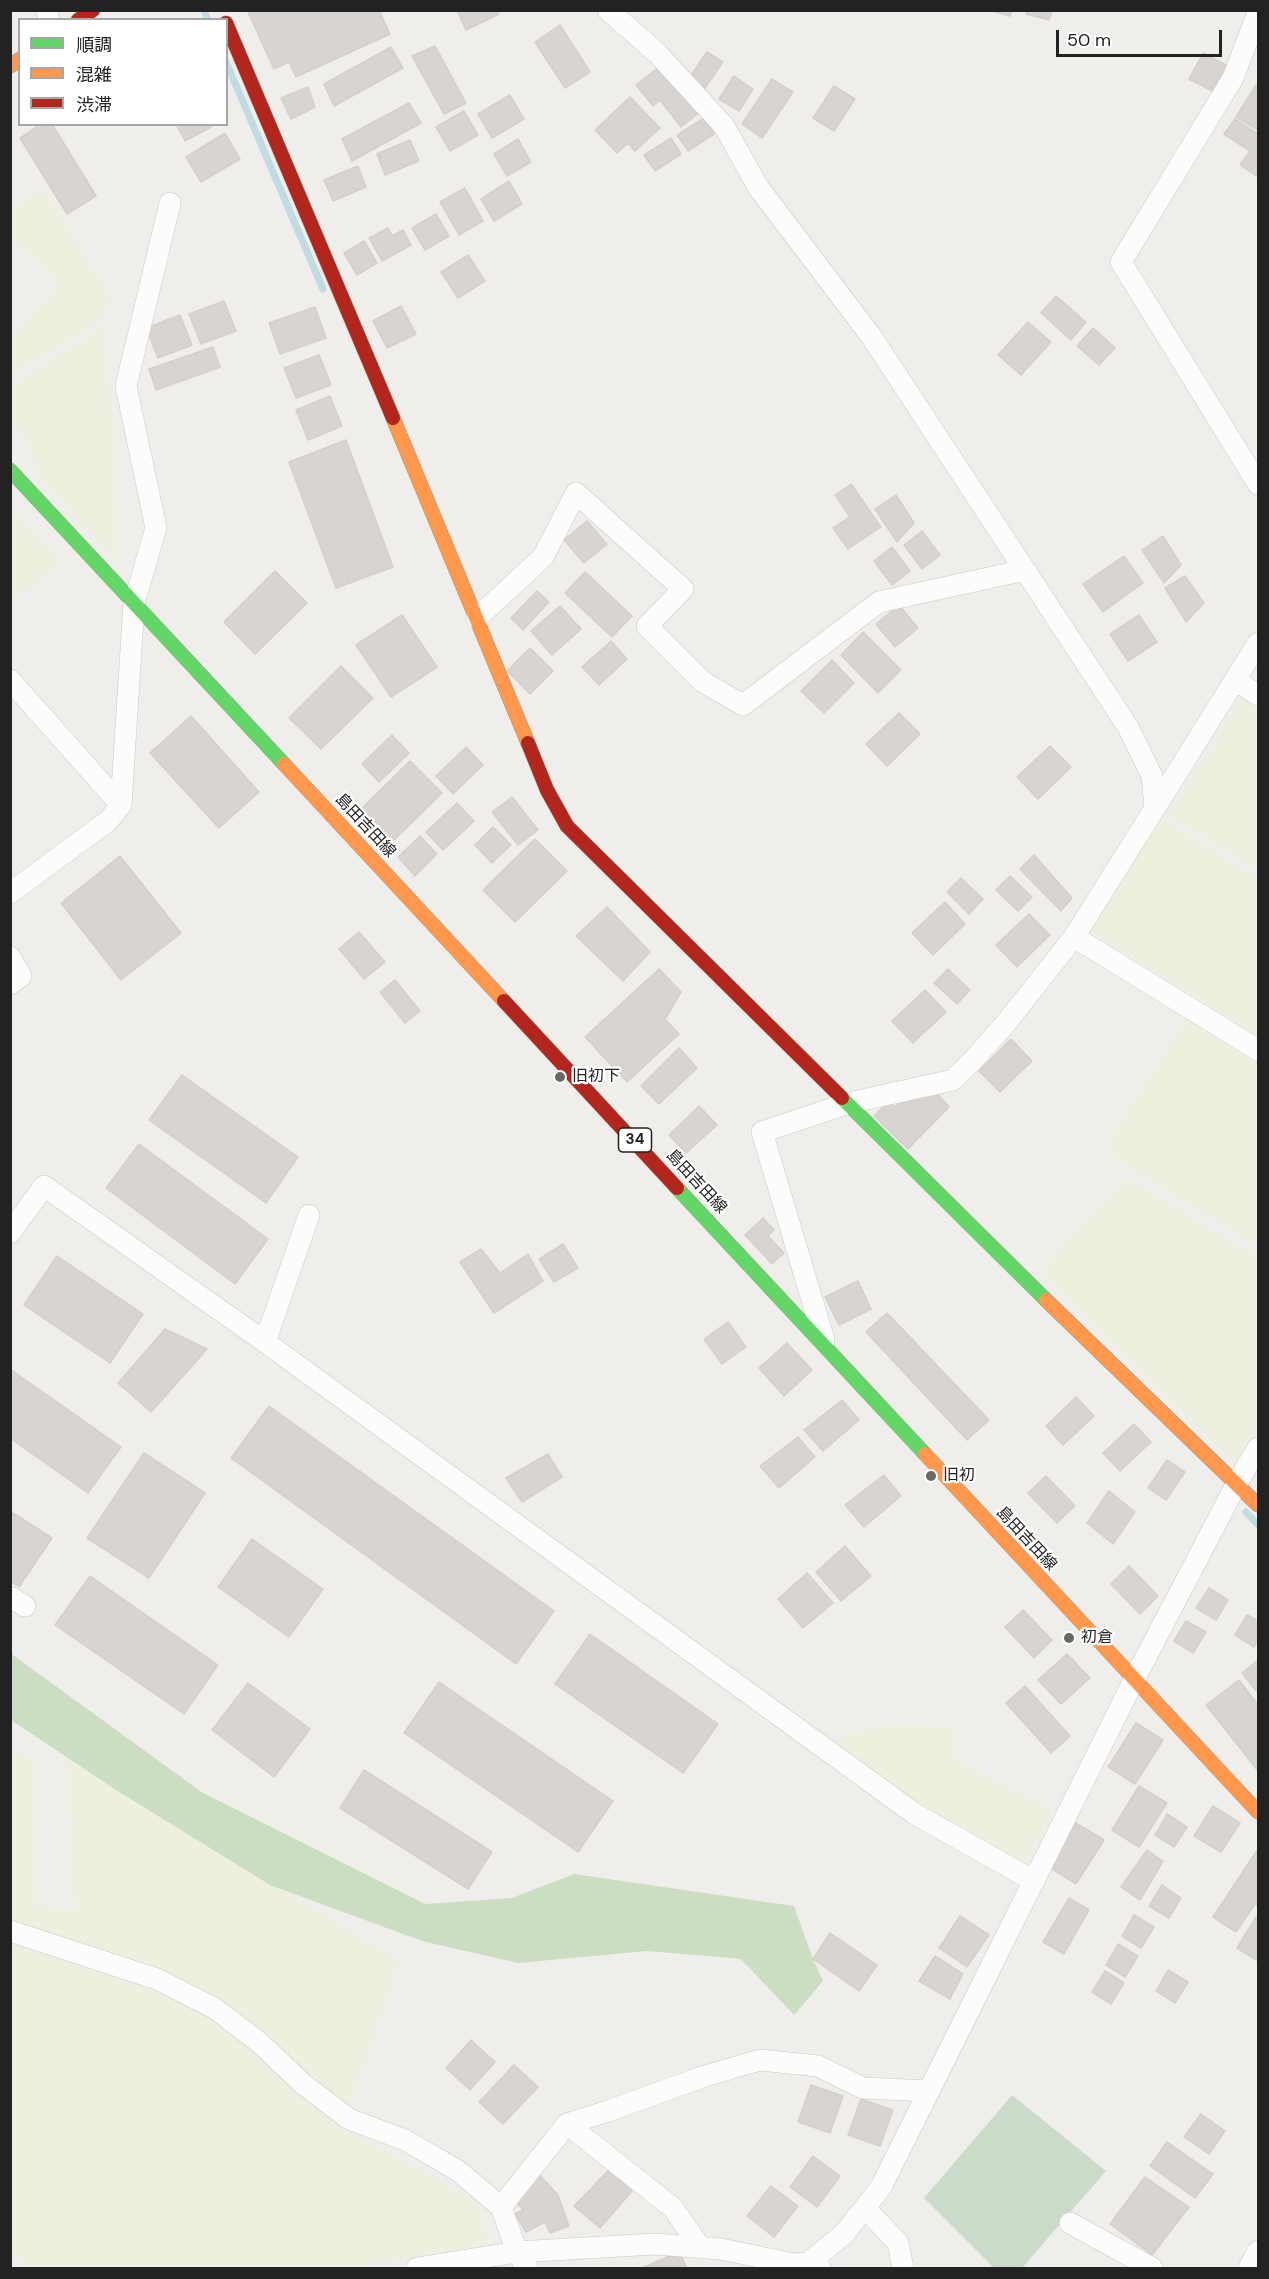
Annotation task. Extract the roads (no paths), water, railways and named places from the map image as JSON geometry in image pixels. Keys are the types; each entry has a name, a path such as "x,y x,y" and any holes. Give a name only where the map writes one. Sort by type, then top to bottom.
{"street":[{"path":"608,10 657,52 724,126 758,187 871,336 1128,727 1152,776 1155,808"},
{"path":"1258,13 1233,78 1121,262 1258,484"},
{"path":"228,26 547,790 567,826 1027,1281 1258,1504"},
{"path":"10,893 108,821 121,805 134,603 156,528 126,387 170,202"},
{"name":"島田吉田線","path":"10,470 1258,1812"},
{"path":"477,618 543,556 576,493 682,589 647,626 703,682 743,705 879,602 1025,570"},
{"path":"826,1347 762,1132 849,1103 953,1080 1006,1023 1074,937 1258,643"},
{"path":"10,680 121,805"},
{"path":"1235,680 1258,694"},
{"path":"1074,937 1258,1050"},
{"path":"10,957 21,976 10,984"},
{"path":"10,1233 44,1186 265,1342 915,1814 1034,1881"},
{"path":"265,1342 309,1215"},
{"path":"417,2268 522,2260 655,2244 721,2249 803,2266 844,2234 881,2187 1134,1680 1237,1483 1258,1448"},
{"path":"10,1931 157,1979 214,2008 260,2043 303,2084 349,2119 405,2140 457,2170 501,2207 522,2260"},
{"path":"501,2207 567,2124 705,2076 760,2060 818,2066 863,2088 929,2091"},
{"path":"567,2124 673,2208 700,2247"},
{"path":"865,2208 898,2243 903,2268"},
{"path":"1070,2223 1152,2268"},
{"path":"1249,2268 1258,2251"}],"waterway":[{"path":"204,10 207,18"},
{"path":"228,67 323,289"},
{"path":"1246,1512 1258,1525"}],"place":[{"name":"旧初下","path":"560,1077"},
{"name":"旧初","path":"931,1476"},
{"name":"初倉","path":"1069,1638"}]}
